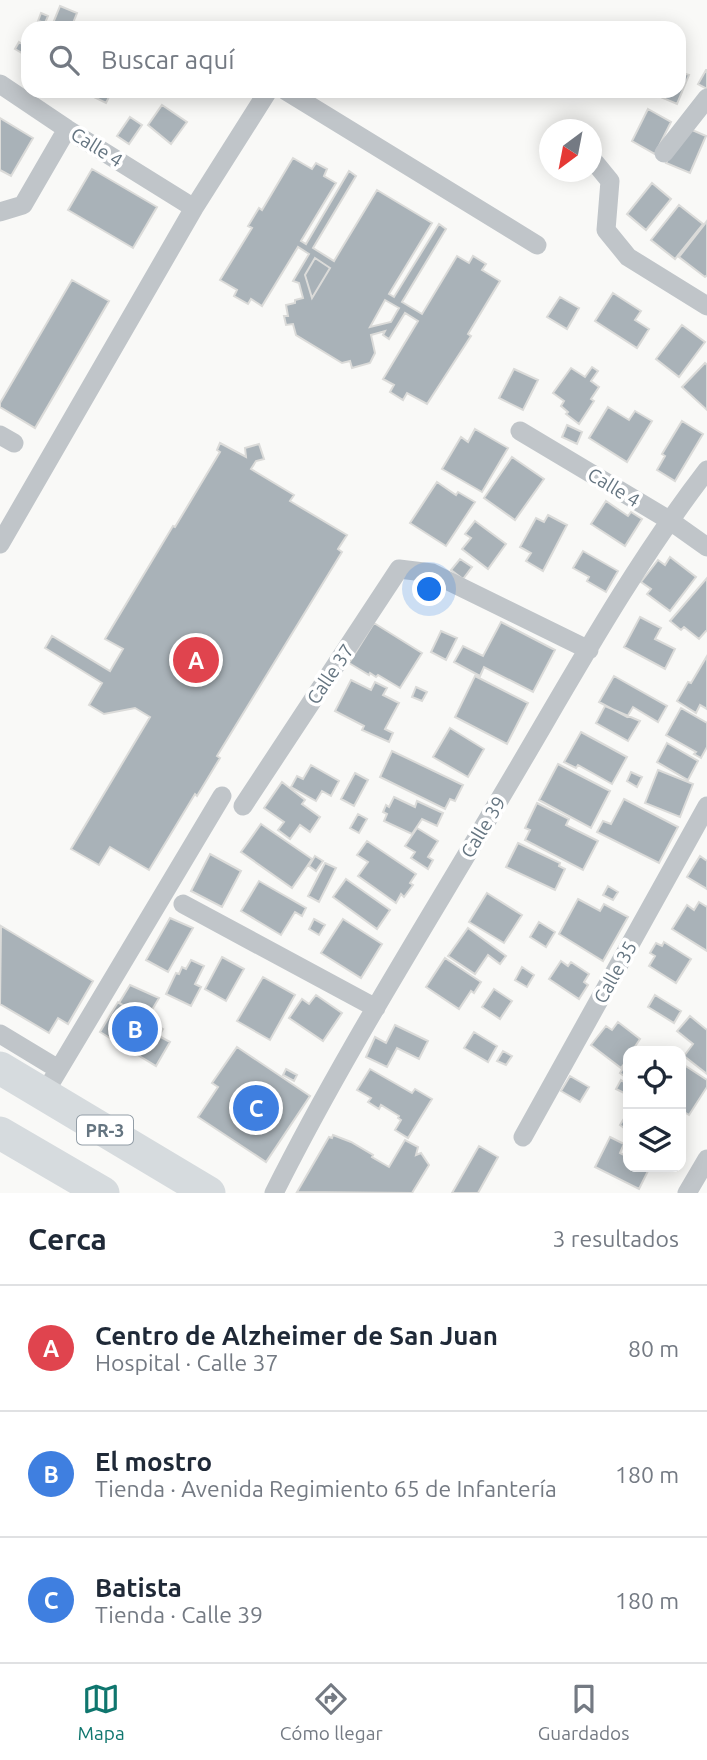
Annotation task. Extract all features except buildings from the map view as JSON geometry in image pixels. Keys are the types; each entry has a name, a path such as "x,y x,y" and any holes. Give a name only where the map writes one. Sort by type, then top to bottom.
{"highway":[{"name":"PR-3","path":"0,1068 51,1081 209,1193"},
{"name":"PR-3","path":"0,1133 83,1188"}],"street":[{"name":"Calle 4","path":"0,84 194,208"},
{"path":"0,544 194,208 264,98"},
{"path":"297,98 537,245"},
{"path":"664,153 707,98"},
{"path":"0,212 23,205 67,129"},
{"path":"602,171 610,181 606,230 628,257 707,306"},
{"name":"Calle 4","path":"520,430 668,520 707,547"},
{"name":"Calle 39","path":"274,1193 376,1009 589,650 668,520 707,470"},
{"name":"Calle 37","path":"243,806 399,569 432,573 589,650"},
{"path":"0,1034 51,1081 222,796"},
{"name":"Calle 35","path":"523,1137 707,806"},
{"path":"183,904 376,1009"},
{"path":"687,1193 707,1159"}],"place":[{"name":"Centro de Alzheimer de San Juan","path":"196,660"},
{"name":"El mostro","path":"135,1029"},
{"name":"Batista","path":"256,1108"}]}
